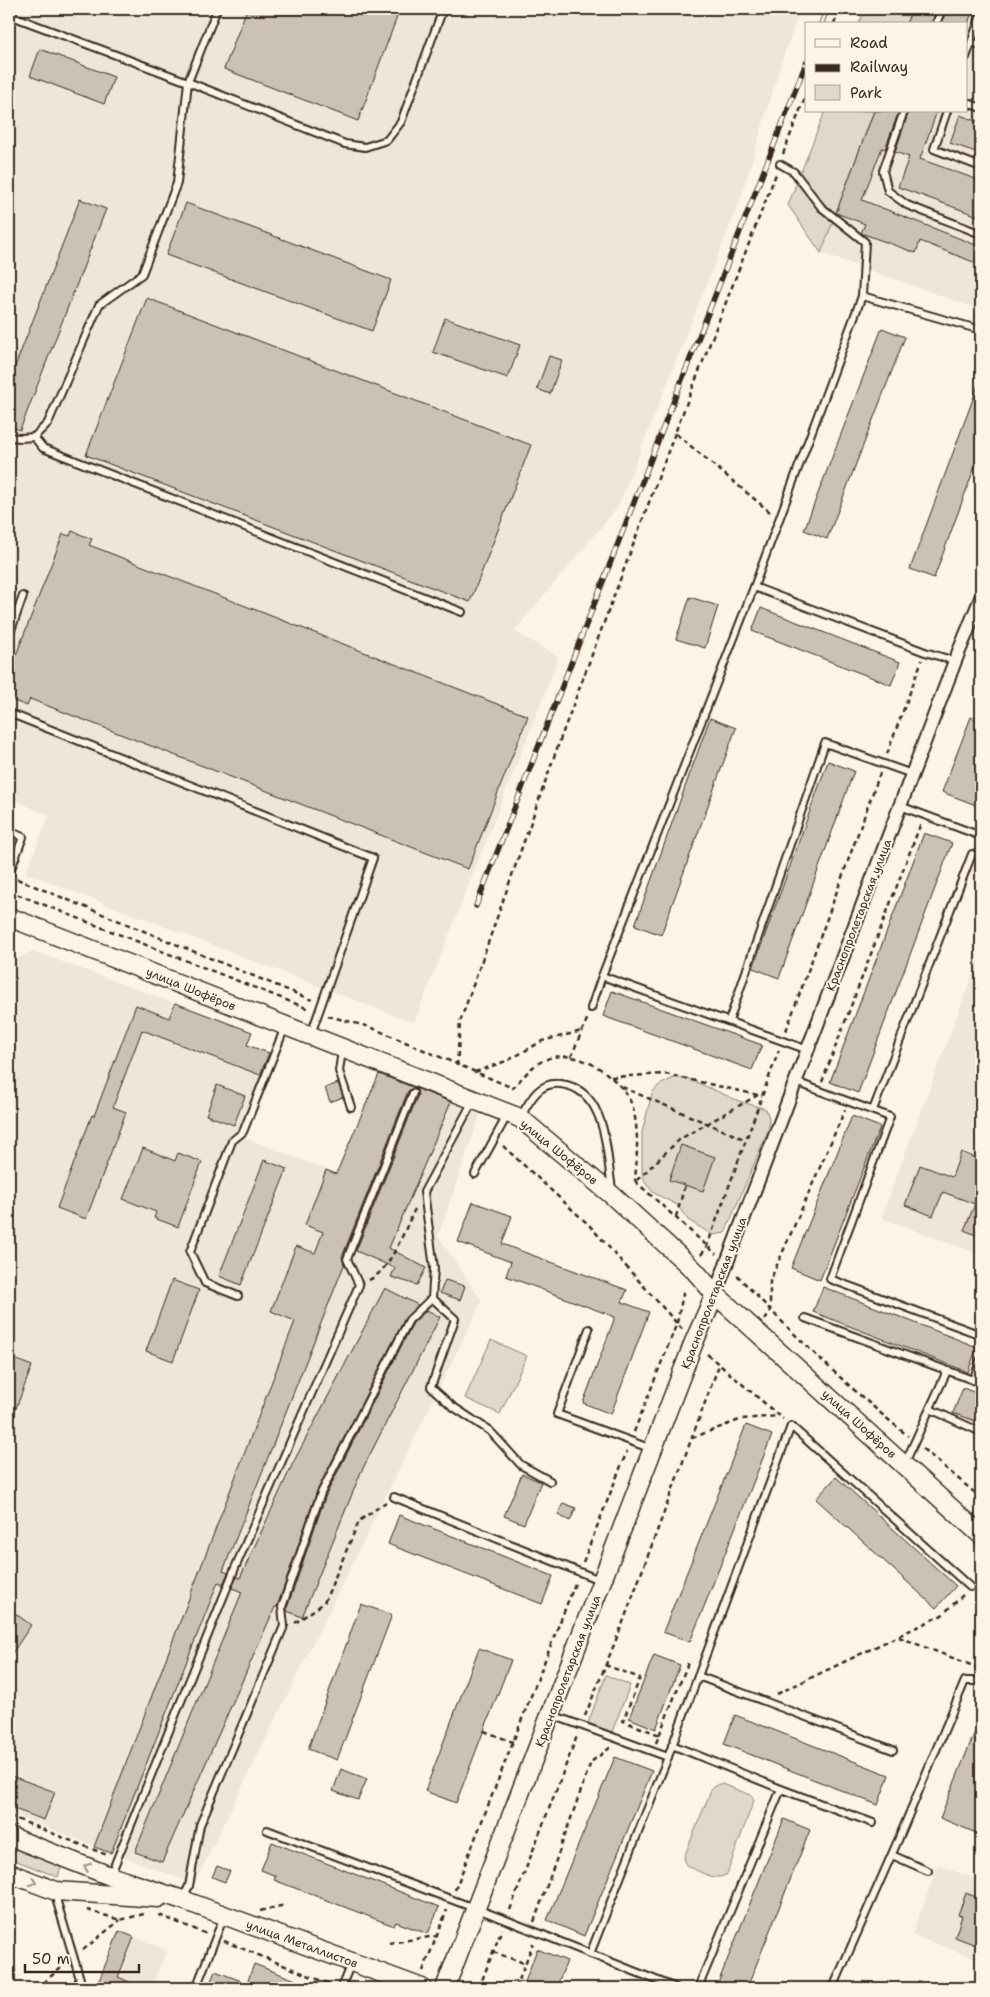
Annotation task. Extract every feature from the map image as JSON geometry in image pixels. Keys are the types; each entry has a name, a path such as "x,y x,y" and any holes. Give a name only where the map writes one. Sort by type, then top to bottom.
{"street":[{"name":"Краснопролетарская улица","path":"445,1988 654,1450 694,1342 716,1294 955,661 981,598"},
{"name":"улица Шофёров","path":"9,917 514,1116 613,1196 694,1270 716,1294 981,1536"},
{"name":"улица Металлистов","path":"9,1836 110,1876 183,1900 351,1962 422,1980"},
{"name":"улица Металлистов","path":"9,1872 56,1891 183,1900"}],"lane":[{"path":"9,437 34,437 48,423 99,305 142,274 177,183 188,82 217,9"},
{"path":"9,15 188,82 345,144 365,147 387,140 401,122 443,9"},
{"path":"937,22 942,9"},
{"path":"968,52 981,15"},
{"path":"972,42 981,46"},
{"path":"968,103 981,108"},
{"path":"904,112 883,171 888,191 907,205 981,234"},
{"path":"947,112 934,150 981,167"},
{"path":"591,1008 754,587 862,296 865,242 821,207 794,172 780,164"},
{"path":"862,296 981,330"},
{"path":"34,437 43,448 462,612"},
{"path":"754,587 925,652 955,661"},
{"path":"9,636 23,596"},
{"path":"9,713 373,858 310,1037"},
{"path":"729,1021 825,743 912,774"},
{"path":"900,806 981,836"},
{"path":"9,832 23,837 9,875"},
{"path":"873,1110 972,854"},
{"path":"602,976 808,1050"},
{"path":"238,1296 205,1283 190,1252 232,1141 244,1132 285,1027"},
{"path":"342,1049 339,1071 352,1107"},
{"path":"796,1082 890,1117 830,1279 981,1335"},
{"path":"475,1174 494,1138 539,1090 547,1085 566,1085 588,1097 602,1121 613,1196"},
{"path":"110,1876 235,1568 360,1285 348,1259 413,1093"},
{"path":"183,1900 189,1886 200,1826 282,1632 284,1626 282,1608 321,1493 409,1320 432,1298 434,1268 424,1192 473,1100"},
{"path":"432,1298 455,1319 431,1387 452,1406 490,1430 521,1465 550,1481"},
{"path":"805,1318 981,1383"},
{"path":"589,1330 556,1414 654,1450"},
{"path":"973,1380 981,1358"},
{"path":"904,1465 947,1371"},
{"path":"930,1409 981,1432"},
{"path":"590,1954 668,1757 792,1426 970,1587"},
{"path":"394,1497 603,1581"},
{"path":"698,1676 893,1750"},
{"path":"833,1988 892,1855 965,1681 981,1681"},
{"path":"551,1715 668,1757"},
{"path":"672,1745 781,1789 873,1823"},
{"path":"698,1988 781,1789"},
{"path":"267,1830 506,1920 676,1988"},
{"path":"892,1855 928,1870"},
{"path":"56,1891 57,1902 80,1979 75,1988"},
{"path":"196,1988 225,1915"},
{"path":"341,1988 351,1962"}],"path":[{"path":"835,22 840,9"},
{"path":"457,1066 460,1022 560,740 675,433 805,99"},
{"path":"675,433 779,520"},
{"path":"699,1259 707,1246 746,1140 760,1095 925,652"},
{"path":"819,1090 924,815"},
{"path":"9,875 322,1004"},
{"path":"9,891 318,1013 370,1027 457,1066 513,1088"},
{"path":"9,946 12,937"},
{"path":"571,1057 591,1008"},
{"path":"474,1072 509,1060 542,1041 582,1031"},
{"path":"610,1077 665,1074 760,1095"},
{"path":"621,1086 746,1140"},
{"path":"717,1255 635,1181 680,1139 760,1095"},
{"path":"764,1322 770,1311 770,1281 848,1101"},
{"path":"494,1138 536,1174 589,1225 677,1323"},
{"path":"676,1218 685,1185"},
{"path":"360,1285 378,1276 390,1258 424,1192"},
{"path":"736,1274 770,1311 865,1401 981,1498"},
{"path":"422,1980 436,1936 677,1323 684,1290"},
{"path":"479,1988 605,1666 719,1365 792,1426"},
{"path":"692,1439 742,1419 779,1416"},
{"path":"282,1632 324,1603 360,1521 394,1497"},
{"path":"764,1700 942,1615 970,1587"},
{"path":"898,1636 981,1669"},
{"path":"653,1751 688,1663"},
{"path":"605,1666 640,1678 623,1721 660,1735"},
{"path":"484,1731 513,1742"},
{"path":"516,1988 592,1762 622,1740"},
{"path":"9,1816 118,1859"},
{"path":"255,1912 285,1905"},
{"path":"153,1912 341,1988"},
{"path":"389,1943 436,1936"},
{"path":"493,1952 524,1963"}],"shaded area":[{"path":"9,9 801,9 783,57 740,200 618,507 514,631 559,657 414,1023 26,873 49,815 9,798"},
{"path":"912,9 981,9 981,310 821,253 874,112 968,112 968,22 907,22"},
{"path":"33,951 252,1032 248,1045 269,1053 237,1135 336,1173 380,1072 480,1115 438,1236 482,1301 194,1884 9,1813 9,966 11,961"},
{"path":"981,952 981,1255 881,1218"},
{"path":"938,1865 981,1881 981,1960 912,1935"},
{"path":"119,1931 167,1950 151,1988 96,1988"}],"green space":[{"path":"865,9 912,9 907,22 860,22"},
{"path":"825,112 874,112 821,253 788,205"},
{"path":"674,1078 687,1078 739,1101 766,1109 769,1118 769,1128 725,1233 713,1235 688,1220 677,1205 654,1193 646,1184 642,1174 642,1132 652,1093 659,1085"},
{"path":"491,1340 527,1356 500,1414 465,1398"},
{"path":"606,1675 630,1685 612,1732 588,1723"},
{"path":"718,1784 751,1795 754,1800 727,1874 718,1877 706,1875 686,1865 684,1857 712,1788"},
{"path":"9,1844 62,1864 58,1877 9,1858"}],"building":[{"path":"247,9 400,9 358,121 224,69"},
{"path":"912,9 937,9 932,22 907,22"},
{"path":"947,9 973,9 968,24 968,22 942,22"},
{"path":"40,49 114,77 104,104 30,76"},
{"path":"874,112 899,112 885,149 882,148 862,200 981,247 981,265 920,241 916,253 861,233 865,224 836,213"},
{"path":"909,112 937,112 920,159 981,181 981,217 898,187 909,157 895,152"},
{"path":"960,115 981,123 981,154 950,143"},
{"path":"80,199 106,209 20,430 9,426 9,382"},
{"path":"186,203 391,280 372,331 166,255"},
{"path":"147,298 531,445 470,602 86,455"},
{"path":"445,318 520,345 508,378 433,352"},
{"path":"882,328 905,337 827,539 804,530"},
{"path":"549,356 562,360 550,394 537,389"},
{"path":"980,380 981,450 934,578 910,569"},
{"path":"72,531 92,539 89,545 528,716 468,869 30,699 27,706 9,699 9,673 63,534 70,536"},
{"path":"690,597 718,606 705,648 676,639"},
{"path":"761,608 900,662 891,685 752,631"},
{"path":"971,717 981,721 981,807 942,792"},
{"path":"710,718 736,728 661,935 635,925"},
{"path":"828,761 854,771 779,978 753,968"},
{"path":"924,833 952,843 858,1093 830,1082"},
{"path":"612,991 762,1045 752,1070 603,1016"},
{"path":"175,1003 252,1032 247,1045 269,1053 260,1075 142,1030 113,1107 126,1112 86,1219 57,1208 136,1005 169,1018"},
{"path":"379,1074 451,1102 389,1248 426,1268 417,1285 391,1277 395,1268 356,1251 418,1095 417,1090 413,1088 408,1091 342,1257 344,1265 223,1571 228,1573 223,1584 218,1582 111,1853 94,1847 295,1321 271,1311 296,1246 315,1253 323,1232 305,1225 326,1170 336,1174"},
{"path":"338,1083 343,1097 330,1102 325,1088"},
{"path":"217,1085 245,1096 234,1125 206,1115"},
{"path":"852,1116 880,1127 820,1280 791,1268"},
{"path":"681,1145 715,1157 703,1191 669,1180"},
{"path":"143,1148 175,1161 178,1153 202,1162 178,1227 154,1218 156,1212 123,1199"},
{"path":"961,1152 981,1160 981,1178 977,1188 981,1189 981,1237 964,1230 975,1204 943,1192 933,1216 905,1205 920,1165 952,1177"},
{"path":"264,1160 287,1169 241,1285 219,1276"},
{"path":"473,1202 512,1216 502,1244 627,1290 622,1302 649,1312 611,1414 583,1403 615,1317 506,1276 511,1262 458,1242"},
{"path":"172,1280 199,1290 173,1361 146,1351"},
{"path":"445,1280 465,1286 460,1300 440,1293"},
{"path":"823,1287 977,1347 968,1372 813,1312"},
{"path":"385,1288 418,1305 405,1318 317,1491 277,1607 275,1607 162,1862 135,1852 242,1592 232,1588 237,1577 240,1578 293,1463"},
{"path":"427,1310 440,1317 361,1472 302,1617 287,1611 326,1495 413,1323"},
{"path":"9,1357 32,1366 10,1424 9,1424"},
{"path":"963,1388 981,1395 981,1423 953,1413"},
{"path":"746,1425 772,1435 690,1642 663,1632"},
{"path":"522,1474 541,1482 524,1524 504,1516"},
{"path":"836,1477 956,1586 936,1608 816,1499"},
{"path":"563,1503 576,1508 570,1521 558,1515"},
{"path":"399,1515 553,1576 542,1604 388,1544"},
{"path":"361,1604 392,1615 337,1760 308,1749"},
{"path":"9,1609 31,1625 9,1658"},
{"path":"479,1648 511,1660 456,1803 425,1791"},
{"path":"654,1655 680,1665 656,1729 629,1718"},
{"path":"735,1715 889,1775 878,1805 724,1744"},
{"path":"981,1717 981,1835 940,1818"},
{"path":"615,1757 652,1771 584,1936 547,1920"},
{"path":"341,1769 367,1779 358,1800 333,1791"},
{"path":"9,1775 55,1792 44,1820 9,1807"},
{"path":"784,1819 810,1830 747,1988 716,1988"},
{"path":"272,1842 439,1907 428,1934 396,1922 394,1926 274,1880 276,1876 261,1870"},
{"path":"217,1866 230,1871 225,1882 212,1877"},
{"path":"966,1893 981,1899 981,1947 955,1937 962,1916 958,1915"},
{"path":"119,1931 134,1937 118,1977 143,1988 96,1988"},
{"path":"537,1949 567,1961 556,1988 530,1988 525,1982"},
{"path":"254,1964 314,1988 208,1988 215,1971 247,1983"}],"railway":[{"path":"822,22 827,9"},
{"path":"476,906 805,66"}]}
